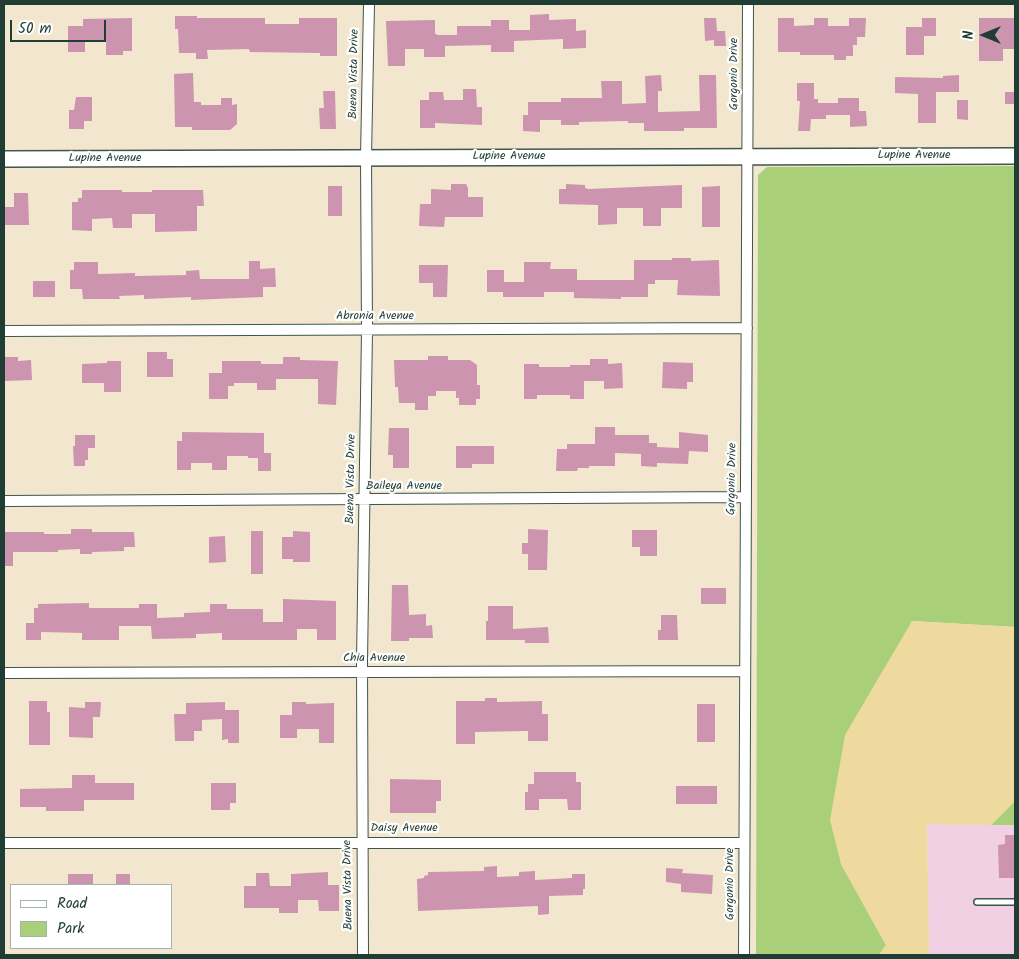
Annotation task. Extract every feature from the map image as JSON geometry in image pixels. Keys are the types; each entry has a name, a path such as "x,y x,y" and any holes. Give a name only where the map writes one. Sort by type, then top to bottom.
{"street":[{"name":"Buena Vista Drive","path":"362,955 362,671 367,330 366,157 368,4"},
{"name":"Gorgonio Drive","path":"744,955 748,4"},
{"name":"Lupine Avenue","path":"4,159 1015,156"},
{"name":"Abronia Avenue","path":"4,331 747,328"},
{"name":"Baileya Avenue","path":"4,502 745,497"},
{"name":"Chia Avenue","path":"4,673 744,671"},
{"name":"Daisy Avenue","path":"4,843 744,843"}],"lane":[{"path":"977,902 1015,902"}],"shaded area":[{"path":"927,824 1015,825 1015,955 929,955"}],"green space":[{"path":"1015,166 1015,627 912,621 841,864 886,945 879,955 756,955 758,175 767,167"},
{"path":"1015,801 1015,825 991,825"}],"sand":[{"path":"912,621 1015,627 1015,801 991,825 927,824 929,955 879,955 886,945 841,864 830,820 845,735"}],"building":[{"path":"549,14 549,20 576,19 576,31 586,30 586,48 563,49 563,39 514,41 514,52 491,52 491,45 445,46 445,57 424,57 424,49 405,49 405,66 388,66 386,21 435,20 435,33 437,35 457,35 457,26 491,26 491,20 509,20 509,30 530,30 530,15"},
{"path":"175,16 197,16 197,18 265,18 265,24 299,24 299,18 337,18 337,56 320,56 320,53 250,52 249,49 207,50 208,59 196,59 196,53 179,53 178,29 175,29"},
{"path":"132,18 132,51 123,51 123,55 106,55 106,42 85,42 85,52 68,52 68,26 83,26 83,19"},
{"path":"704,18 716,18 717,31 725,31 726,46 714,46 714,40 705,41"},
{"path":"778,18 794,18 794,26 814,25 814,18 828,18 828,26 849,26 849,18 866,18 865,37 857,37 857,45 853,45 853,56 846,56 846,60 834,60 834,55 800,55 800,52 778,52"},
{"path":"922,18 936,18 936,36 924,36 924,55 906,55 906,27 922,27"},
{"path":"979,18 1015,18 1015,49 1003,49 1003,61 979,61"},
{"path":"193,73 194,102 201,102 201,105 221,105 221,98 232,98 232,105 237,104 237,124 230,130 192,130 192,127 175,127 174,74"},
{"path":"661,75 662,91 658,91 658,112 700,111 699,75 716,75 717,128 684,128 684,131 644,131 644,123 628,123 628,121 579,122 579,125 561,125 561,120 540,120 540,132 523,131 523,115 528,115 528,102 561,102 561,98 602,98 601,81 622,81 622,104 646,103 645,76"},
{"path":"959,75 959,92 936,92 936,123 918,123 918,94 895,93 895,77 943,78 943,76"},
{"path":"797,83 814,83 814,99 818,99 818,103 838,103 838,98 859,98 859,111 866,111 867,126 850,127 850,115 826,115 826,119 811,119 810,131 798,131 800,101 797,101"},
{"path":"463,89 476,89 477,107 482,107 482,125 435,123 435,128 420,128 420,100 429,100 429,92 443,92 444,100 463,100"},
{"path":"323,91 335,91 336,129 320,129 319,108 324,108"},
{"path":"1005,92 1015,92 1015,104 1005,104"},
{"path":"76,97 92,97 92,121 84,121 84,129 69,129 69,110 74,110"},
{"path":"957,100 968,100 968,120 957,119"},
{"path":"451,184 466,184 468,197 483,197 483,217 445,217 444,227 419,226 420,204 431,204 431,189 451,190"},
{"path":"566,184 585,185 585,188 589,189 682,185 682,208 661,208 661,226 643,226 643,208 617,208 617,224 598,225 598,205 559,204 559,189 566,189"},
{"path":"328,186 342,186 342,216 328,216"},
{"path":"720,186 720,227 702,227 702,187"},
{"path":"82,190 152,192 152,190 203,190 204,206 197,206 197,231 155,232 155,214 132,214 132,228 113,228 112,218 92,219 92,231 72,230 72,202 78,202 78,198 82,198"},
{"path":"14,193 28,193 29,225 4,225 4,207 14,207"},
{"path":"672,258 691,258 691,261 719,260 720,296 677,295 678,280 655,280 655,284 648,284 648,297 621,297 621,299 574,298 574,292 544,292 544,297 503,297 503,292 487,292 487,270 504,270 504,282 524,282 524,262 551,262 550,269 577,269 577,280 634,280 634,260 672,260"},
{"path":"249,261 260,261 260,269 275,268 276,287 263,287 263,297 191,300 191,297 144,299 144,295 119,296 120,299 83,299 82,289 70,289 70,270 74,270 74,262 98,262 98,274 135,273 135,276 186,275 186,271 199,270 200,279 249,279"},
{"path":"419,265 448,265 447,297 433,297 433,283 419,283"},
{"path":"33,281 55,281 55,297 33,297"},
{"path":"147,352 167,352 167,359 173,359 173,377 147,377"},
{"path":"428,356 448,356 448,360 470,360 477,365 477,385 480,385 480,399 476,399 476,405 459,405 456,391 436,391 436,396 428,396 428,410 415,410 415,403 399,403 398,387 395,387 394,360 428,360"},
{"path":"4,357 18,357 18,361 31,360 32,380 4,381"},
{"path":"283,357 300,357 300,360 338,361 336,405 318,404 318,379 276,379 276,390 257,390 257,383 234,383 234,386 228,386 228,399 209,399 209,373 222,373 222,361 261,361 261,364 283,364"},
{"path":"590,359 608,359 608,364 622,363 623,388 604,389 604,381 584,381 584,399 570,399 570,395 537,395 537,399 524,399 524,364 539,364 539,367 570,367 570,365 590,365"},
{"path":"107,361 121,361 121,392 104,392 104,383 82,383 82,364 107,363"},
{"path":"663,362 693,363 693,382 687,382 687,389 662,388"},
{"path":"595,427 615,427 615,435 649,435 649,443 657,443 657,447 679,448 679,432 708,435 708,452 689,451 688,464 657,463 657,467 641,466 641,454 615,453 615,466 589,466 589,468 578,468 577,471 556,471 557,449 567,449 567,444 595,444"},
{"path":"389,428 409,428 409,468 393,468 393,455 388,455"},
{"path":"182,432 264,433 264,453 271,453 271,471 258,471 258,458 248,458 248,456 227,456 227,470 212,470 212,463 191,463 191,470 177,470 177,441 182,441"},
{"path":"75,435 95,435 95,448 88,448 88,460 85,460 85,466 74,466 73,446 75,446"},
{"path":"456,446 494,446 494,464 472,464 472,468 456,468"},
{"path":"71,529 92,529 92,532 134,532 135,547 124,547 124,551 92,552 92,554 80,554 80,549 58,550 58,552 13,552 13,566 4,566 4,532 71,534"},
{"path":"528,529 548,530 547,570 528,570 528,554 522,554 522,543 528,543"},
{"path":"632,530 657,530 657,556 640,556 640,547 632,547"},
{"path":"251,531 263,531 263,574 251,574"},
{"path":"293,531 310,532 310,562 293,562 293,559 282,559 282,537 293,537"},
{"path":"225,536 226,562 209,563 209,537"},
{"path":"392,585 408,585 409,615 426,614 426,626 432,625 433,638 409,638 409,641 391,641"},
{"path":"701,588 726,588 726,604 701,604"},
{"path":"283,599 336,601 336,640 317,640 317,629 297,629 297,640 222,640 222,633 196,634 196,638 152,639 151,626 119,626 119,640 82,640 82,633 41,632 41,640 26,640 26,623 34,623 34,608 38,608 38,604 89,603 89,608 139,608 139,604 157,604 157,618 184,617 184,613 210,612 210,604 227,604 227,609 263,609 263,622 283,622"},
{"path":"488,606 513,606 513,629 548,627 549,643 525,643 525,640 486,640"},
{"path":"661,615 677,615 678,640 658,640 658,630 661,630"},
{"path":"485,698 497,698 497,702 542,701 542,714 548,714 548,741 528,741 528,731 475,732 475,744 456,744 456,701 485,701"},
{"path":"29,701 47,701 47,712 50,712 50,745 29,745"},
{"path":"85,702 101,702 100,717 93,717 93,738 69,737 69,707 85,708"},
{"path":"225,702 225,710 239,710 239,743 228,743 228,739 222,740 222,719 202,720 202,731 194,731 194,741 175,741 174,714 186,714 186,703"},
{"path":"292,702 306,702 306,704 334,703 334,743 319,743 319,729 297,729 297,738 280,738 280,715 292,715"},
{"path":"697,704 715,704 715,742 697,742"},
{"path":"534,772 576,772 576,782 581,782 581,810 568,810 567,799 539,799 539,810 525,810 525,792 528,792 528,784 534,784"},
{"path":"72,775 95,775 95,783 134,783 134,800 84,800 84,811 46,811 46,807 20,807 20,789 72,788"},
{"path":"390,779 441,780 441,801 436,801 436,813 390,813"},
{"path":"211,783 236,783 236,803 230,803 230,810 211,810"},
{"path":"676,786 717,786 717,804 676,804"},
{"path":"1005,835 1015,835 1015,878 999,878 998,845 1005,844"},
{"path":"497,866 497,877 519,876 519,872 535,871 535,880 572,878 572,874 585,874 585,889 583,889 583,895 549,896 549,914 538,915 538,906 418,911 417,879 424,878 424,876 428,875 428,872 484,871 484,867"},
{"path":"666,868 683,869 682,873 713,875 712,894 681,892 681,884 666,882"},
{"path":"328,872 328,885 339,885 339,911 319,911 318,900 298,900 298,913 279,913 279,908 244,908 244,886 256,886 256,873 269,873 270,886 291,886 291,874"},
{"path":"68,874 93,874 93,884 68,884"},
{"path":"116,874 130,874 130,884 116,884"}]}
